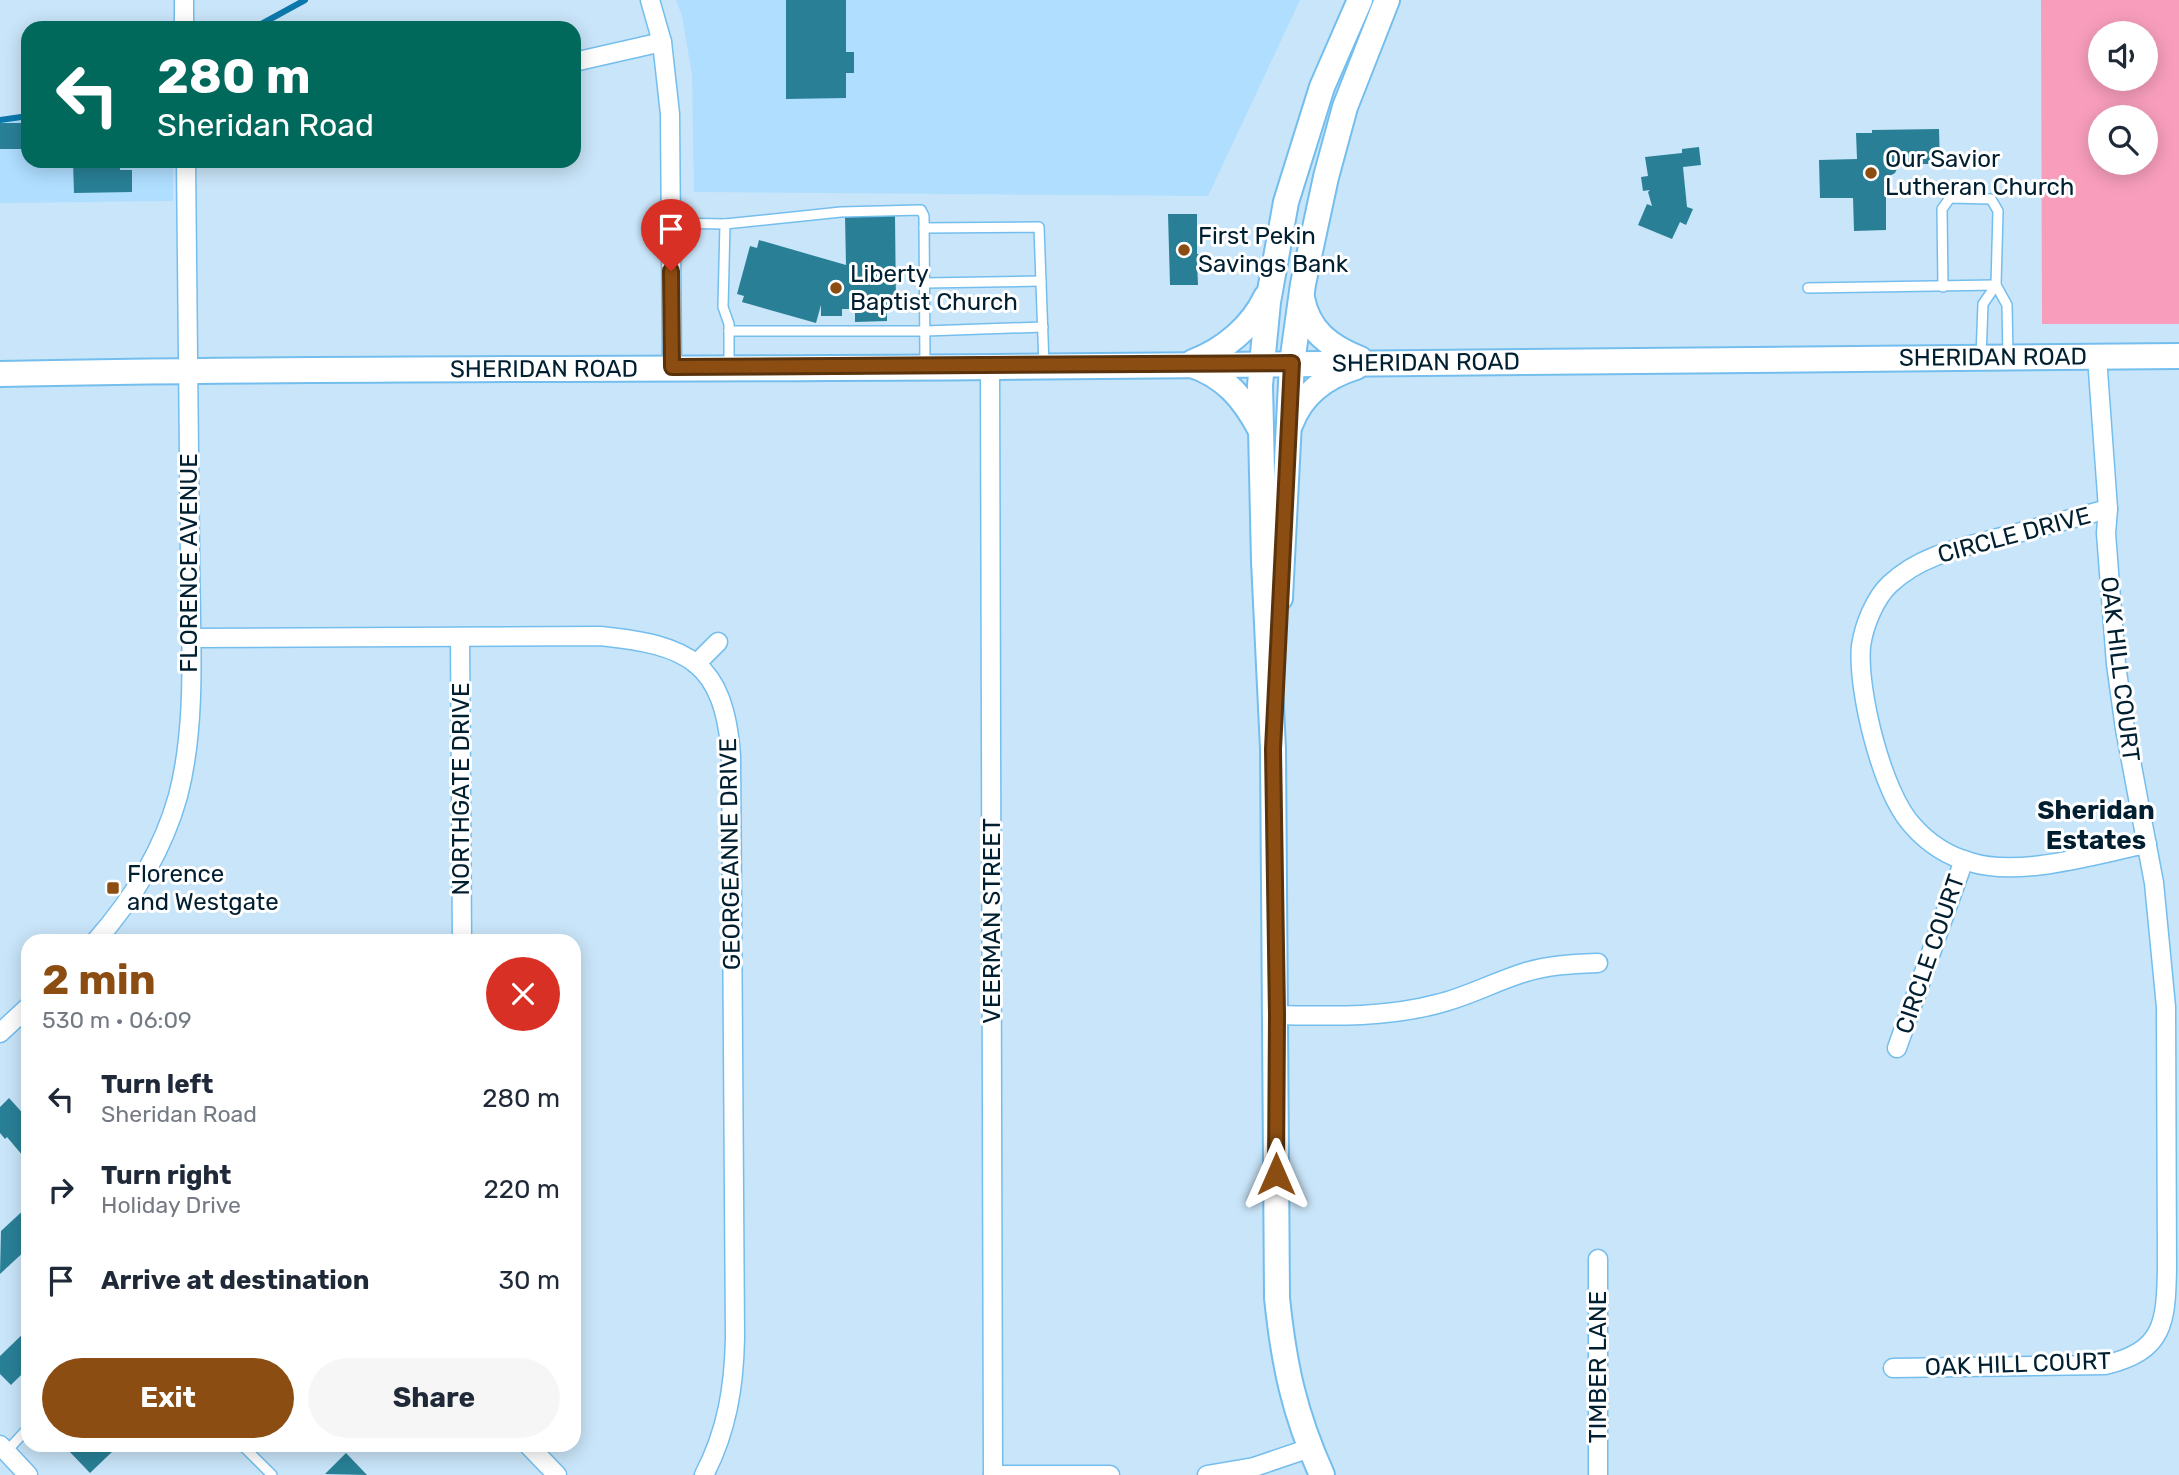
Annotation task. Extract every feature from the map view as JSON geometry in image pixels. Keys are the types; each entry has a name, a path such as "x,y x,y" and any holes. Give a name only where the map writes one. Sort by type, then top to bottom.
{"main road":[{"path":"1322,1475 1310,1448 1287,1374 1277,1298 1273,749 1260,430 1262,362 1271,286 1286,202 1329,69 1360,0"},
{"path":"1273,749 1288,428 1292,363 1301,293 1337,133 1352,85 1387,0"},
{"path":"1188,364 1207,356 1241,331 1262,306 1271,286"},
{"path":"1301,293 1311,327 1322,338 1350,355 1370,363"},
{"name":"SHERIDAN ROAD","path":"0,374 188,370 990,367 1262,362 2179,356"},
{"path":"1288,428 1296,408 1321,383 1344,371 1370,363"},
{"path":"1188,364 1204,369 1238,394 1248,406 1260,430"}],"street":[{"path":"184,0 184,21"},
{"path":"650,0 662,42 670,114 672,367"},
{"path":"581,60 662,42"},
{"name":"FLORENCE AVENUE","path":"102,934 119,913 153,858 175,805 187,748 190,638 186,168"},
{"name":"OAK HILL COURT","path":"1893,1368 2105,1365 2137,1355 2154,1339 2165,1310 2167,1030 2162,947 2116,664 2097,357"},
{"name":"VEERMAN STREET","path":"990,367 993,1475"},
{"name":"CIRCLE DRIVE","path":"2108,509 1933,556 1910,568 1889,585 1869,617 1861,645 1861,667 1880,762 1887,782 1898,806 1912,825 1941,850 1964,860 2002,868 2031,867 2147,844"},
{"name":"GEORGEANNE DRIVE","path":"190,638 600,636 636,639 679,651 709,678 724,712 729,737 732,798 734,1364 730,1403 721,1437 704,1475"},
{"name":"NORTHGATE DRIVE","path":"460,637 462,934"},
{"path":"696,664 718,642"},
{"name":"CIRCLE COURT","path":"1897,1048 1964,860"},
{"path":"1277,1015 1359,1015 1403,1011 1438,1004 1526,972 1562,965 1598,963"},
{"path":"0,1033 21,1014"},
{"name":"TIMBER LANE","path":"1598,1258 1598,1475"},
{"path":"3,1448 28,1475"},
{"path":"1207,1475 1254,1467 1310,1448"},
{"path":"535,1452 557,1475"},
{"path":"993,1475 1110,1475"}],"lane":[{"path":"1942,287 1942,209 1950,198 1990,199 1998,211 1996,285 2007,305 2008,357"},
{"path":"671,223 724,224 841,212 921,210 924,216 925,367"},
{"path":"724,224 723,307 729,331 729,367"},
{"path":"924,228 1037,226 1044,366"},
{"path":"925,283 1041,281"},
{"path":"1808,288 1996,285"},
{"path":"1980,358 1983,304 1996,285"},
{"path":"729,331 925,331 1043,327"},
{"path":"3,1448 21,1434"},
{"path":"249,1452 272,1475"}],"shaded area":[{"path":"676,0 1300,0 1208,196 694,192 692,75 682,16"},
{"path":"2041,0 2179,0 2179,324 2042,324"},
{"path":"21,120 21,168 173,168 173,201 0,203 0,121"}],"building":[{"path":"786,0 846,0 846,52 854,52 854,73 846,73 846,98 786,99"},
{"path":"0,123 21,123 21,149 0,149"},
{"path":"1939,129 1940,164 1899,164 1895,173 1886,178 1886,230 1854,231 1853,198 1820,198 1819,160 1857,159 1856,133 1872,133 1872,130"},
{"path":"1699,147 1701,165 1683,167 1687,207 1693,209 1686,225 1680,222 1672,239 1638,225 1647,204 1652,206 1648,192 1650,190 1643,191 1641,177 1648,176 1645,157 1682,153 1682,149"},
{"path":"73,168 132,170 132,192 74,193"},
{"path":"1168,214 1197,214 1197,254 1204,254 1204,261 1197,261 1198,285 1170,285"},
{"path":"895,215 896,307 887,307 887,321 855,322 855,309 842,309 842,316 821,316 821,305 816,323 742,302 744,296 737,294 750,246 757,248 759,240 846,265 845,216"},
{"path":"9,1098 21,1111 21,1154 0,1133 0,1107"},
{"path":"21,1212 21,1254 0,1274 1,1231"},
{"path":"21,1336 21,1375 11,1385 0,1374 0,1356"},
{"path":"70,1452 112,1452 90,1473"},
{"path":"346,1453 367,1475 325,1474"}],"waterway":[{"path":"267,21 305,0"},
{"path":"0,120 21,117"}],"place":[{"name":"Our Savior Lutheran Church","path":"1871,173"},
{"name":"First Pekin Savings Bank","path":"1184,250"},
{"name":"Liberty Baptist Church","path":"836,288"},
{"name":"Florence and Westgate","path":"113,888"}],"district":[{"name":"Sheridan Estates","path":"2096,825"}],"route":[{"path":"671,271 672,367 1292,363 1273,749 1277,1015 1276,1174"}]}
